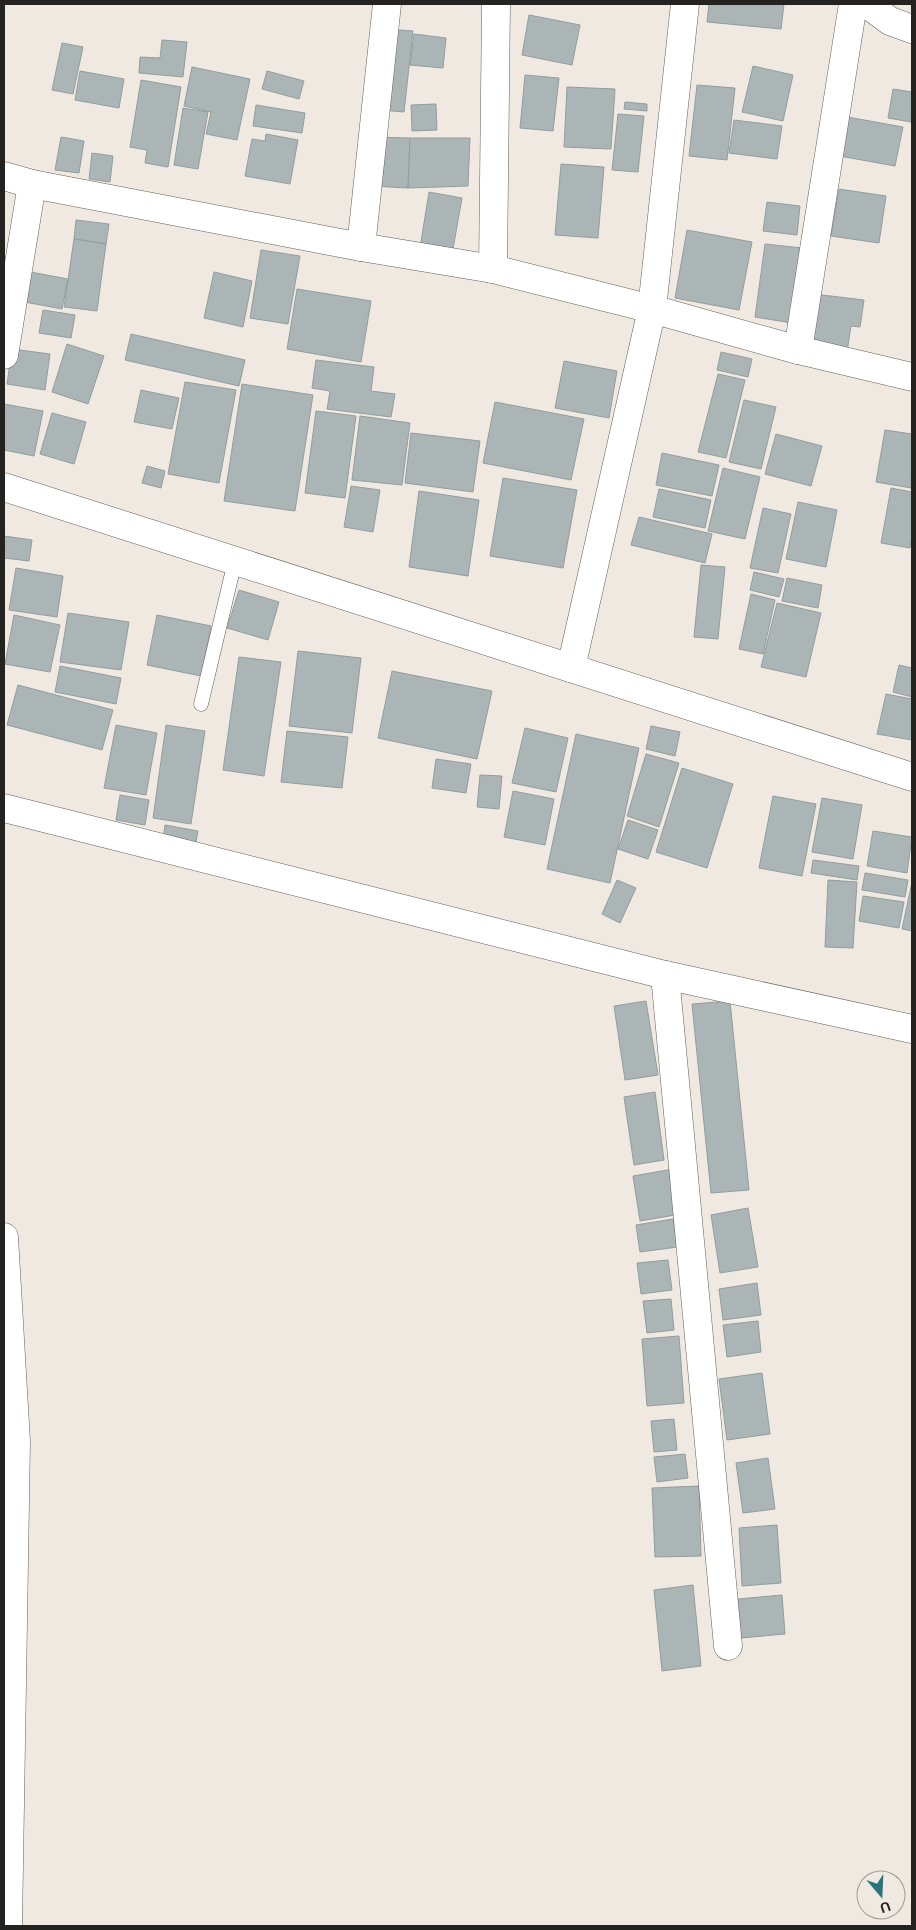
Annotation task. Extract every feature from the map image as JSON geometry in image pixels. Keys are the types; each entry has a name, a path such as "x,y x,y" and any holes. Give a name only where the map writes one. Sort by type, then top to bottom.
{"street":[{"path":"361,248 386,4"},
{"path":"493,269 496,4"},
{"path":"571,668 652,309 685,4"},
{"path":"798,350 853,4"},
{"path":"867,4 890,21 912,29"},
{"path":"4,176 32,184 361,248 493,269 652,309 798,350 912,377"},
{"path":"4,355 32,184"},
{"path":"4,487 912,777"},
{"path":"4,808 665,975 912,1028"},
{"path":"665,975 728,1646"},
{"path":"4,1238 16,1442 8,1926"}],"lane":[{"path":"201,704 235,560"}],"building":[{"path":"709,4 784,4 781,29 707,22"},
{"path":"529,15 580,25 572,65 522,55"},
{"path":"388,29 413,31 404,112 380,110"},
{"path":"414,34 446,38 443,68 410,65"},
{"path":"162,40 187,42 183,77 139,73 140,57 160,58"},
{"path":"62,43 83,47 73,94 52,90"},
{"path":"753,66 793,75 783,121 742,112"},
{"path":"192,67 250,79 237,140 206,134 211,112 184,106"},
{"path":"80,71 124,79 119,108 75,100"},
{"path":"267,71 304,81 299,99 262,89"},
{"path":"525,75 559,78 553,131 520,128"},
{"path":"141,80 181,87 168,167 145,163 147,150 130,147"},
{"path":"697,85 735,88 727,160 689,156"},
{"path":"567,87 615,89 611,149 564,147"},
{"path":"893,89 912,92 911,122 888,118"},
{"path":"625,102 647,104 647,111 624,109"},
{"path":"436,104 437,130 412,131 411,105"},
{"path":"256,105 305,113 302,133 253,126"},
{"path":"183,108 208,112 198,169 174,165"},
{"path":"618,114 644,116 638,172 612,170"},
{"path":"842,116 903,127 895,166 834,155"},
{"path":"734,120 782,126 777,159 729,153"},
{"path":"266,134 298,140 290,184 245,176 252,139 265,141"},
{"path":"61,137 84,141 79,173 55,170"},
{"path":"372,137 410,138 408,188 371,186"},
{"path":"410,138 470,138 468,186 408,188"},
{"path":"92,153 113,156 110,182 89,179"},
{"path":"561,164 604,167 598,238 555,235"},
{"path":"839,189 886,196 879,243 831,236"},
{"path":"429,192 462,198 451,260 419,254"},
{"path":"767,202 800,206 797,235 763,231"},
{"path":"76,220 109,224 106,244 74,239"},
{"path":"687,230 752,242 739,310 675,298"},
{"path":"74,239 106,244 97,311 64,307"},
{"path":"765,244 802,248 792,323 755,317"},
{"path":"261,250 300,256 288,324 250,318"},
{"path":"20,270 68,279 62,309 14,300"},
{"path":"214,272 252,281 243,327 204,318"},
{"path":"297,289 371,301 361,362 287,349"},
{"path":"814,294 864,300 860,327 851,326 847,352 808,342"},
{"path":"43,310 75,315 71,338 39,333"},
{"path":"131,334 245,360 239,386 125,360"},
{"path":"67,344 104,356 88,404 52,392"},
{"path":"12,349 50,354 45,390 7,384"},
{"path":"721,352 752,359 748,377 717,370"},
{"path":"316,360 374,367 371,391 395,394 391,417 327,409 330,391 312,388"},
{"path":"564,361 617,371 609,418 555,408"},
{"path":"718,374 745,380 726,458 698,452"},
{"path":"185,382 236,390 219,483 168,474"},
{"path":"242,384 313,395 295,511 224,501"},
{"path":"141,390 179,398 172,429 134,422"},
{"path":"744,400 776,407 761,469 729,462"},
{"path":"495,402 584,419 571,480 483,463"},
{"path":"4,404 43,411 34,456 4,450"},
{"path":"316,411 356,416 345,498 305,493"},
{"path":"52,413 86,422 74,464 40,454"},
{"path":"360,416 410,423 402,485 352,480"},
{"path":"885,430 912,434 911,488 876,482"},
{"path":"411,433 480,441 473,492 405,483"},
{"path":"776,434 822,446 811,486 765,474"},
{"path":"662,453 719,465 712,496 656,485"},
{"path":"147,466 165,471 161,488 142,483"},
{"path":"723,468 760,477 745,539 708,531"},
{"path":"503,478 577,490 563,568 490,556"},
{"path":"351,486 380,490 373,532 344,527"},
{"path":"891,488 912,492 912,535 910,548 881,543"},
{"path":"659,489 711,500 705,528 653,517"},
{"path":"419,491 479,500 468,576 409,567"},
{"path":"798,502 837,510 826,567 786,559"},
{"path":"763,508 791,514 778,573 750,568"},
{"path":"639,517 712,534 705,563 631,545"},
{"path":"4,536 32,540 29,561 4,558"},
{"path":"701,565 725,567 718,639 694,637"},
{"path":"16,568 63,576 57,617 9,610"},
{"path":"754,572 784,579 779,597 750,590"},
{"path":"787,578 822,585 818,608 782,601"},
{"path":"239,590 279,602 268,640 227,628"},
{"path":"751,594 775,600 763,654 739,649"},
{"path":"777,603 821,613 806,677 761,667"},
{"path":"68,613 129,622 121,670 60,662"},
{"path":"14,615 60,625 50,672 5,664"},
{"path":"157,615 211,626 201,676 147,665"},
{"path":"298,651 361,658 352,733 289,726"},
{"path":"239,657 281,662 264,776 223,770"},
{"path":"899,665 912,668 912,697 893,692"},
{"path":"60,666 121,678 116,704 55,692"},
{"path":"392,671 492,691 477,759 378,738"},
{"path":"18,685 113,710 102,750 7,725"},
{"path":"886,694 912,699 912,740 877,734"},
{"path":"116,725 157,733 146,795 104,788"},
{"path":"166,725 205,731 191,824 153,818"},
{"path":"651,726 680,732 675,756 646,749"},
{"path":"525,728 568,738 556,792 512,783"},
{"path":"287,731 348,737 342,788 281,782"},
{"path":"576,734 639,748 610,883 547,869"},
{"path":"646,754 679,763 659,827 627,816"},
{"path":"436,759 471,764 466,793 432,788"},
{"path":"682,768 733,784 707,868 656,852"},
{"path":"480,775 502,776 499,809 477,807"},
{"path":"513,791 554,799 545,845 504,837"},
{"path":"120,795 149,800 145,825 116,820"},
{"path":"773,796 816,804 802,876 759,868"},
{"path":"822,798 862,805 853,859 812,852"},
{"path":"628,820 658,830 648,859 618,849"},
{"path":"165,825 198,831 194,853 162,847"},
{"path":"873,831 912,837 907,873 867,866"},
{"path":"813,860 859,866 857,880 811,873"},
{"path":"865,873 908,880 905,897 862,890"},
{"path":"617,880 636,888 620,923 602,914"},
{"path":"828,880 857,882 853,948 825,947"},
{"path":"912,882 912,931 902,929"},
{"path":"863,896 904,902 899,928 859,921"},
{"path":"646,1001 658,1075 625,1080 614,1006"},
{"path":"730,1001 749,1190 711,1193 692,1004"},
{"path":"655,1092 664,1160 634,1165 624,1097"},
{"path":"673,1169 681,1214 640,1221 633,1176"},
{"path":"748,1208 758,1267 720,1273 711,1215"},
{"path":"673,1219 678,1247 640,1252 636,1225"},
{"path":"668,1260 672,1290 641,1294 637,1263"},
{"path":"757,1283 761,1315 723,1320 719,1289"},
{"path":"671,1299 674,1330 647,1333 643,1301"},
{"path":"758,1321 761,1352 727,1357 723,1325"},
{"path":"679,1336 684,1403 647,1406 642,1339"},
{"path":"762,1373 770,1434 727,1440 719,1379"},
{"path":"674,1419 677,1450 654,1452 651,1421"},
{"path":"685,1454 688,1478 657,1482 654,1457"},
{"path":"768,1458 775,1509 743,1513 736,1463"},
{"path":"699,1486 701,1556 655,1557 652,1488"},
{"path":"777,1525 781,1583 742,1586 739,1528"},
{"path":"693,1585 701,1666 662,1671 654,1590"},
{"path":"782,1595 785,1634 741,1638 738,1599"}]}
